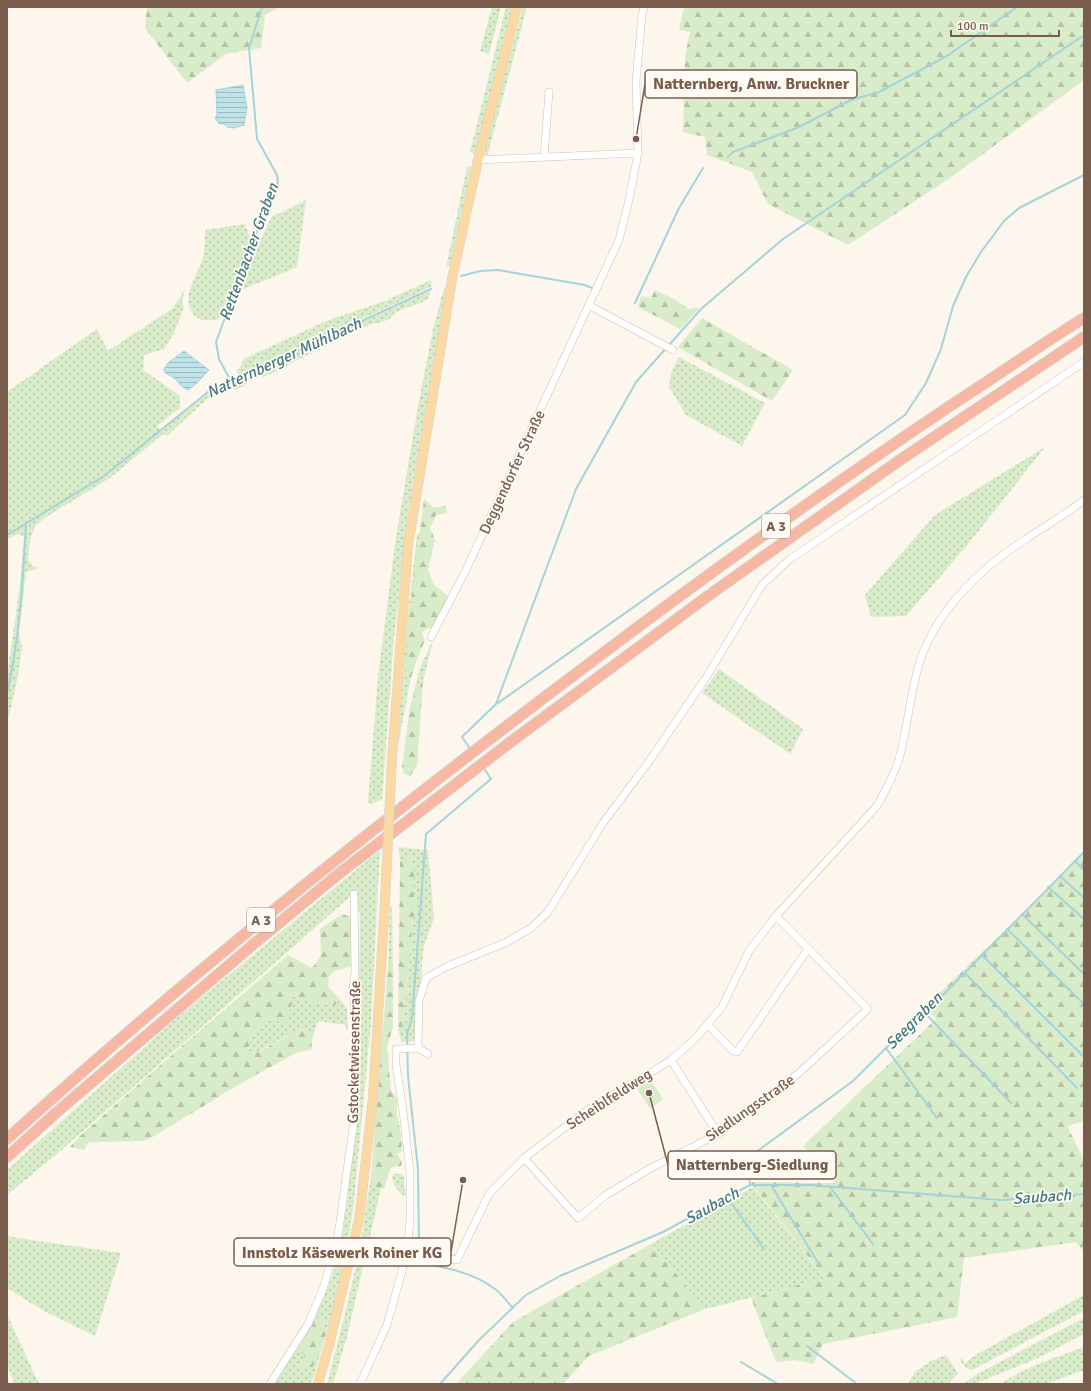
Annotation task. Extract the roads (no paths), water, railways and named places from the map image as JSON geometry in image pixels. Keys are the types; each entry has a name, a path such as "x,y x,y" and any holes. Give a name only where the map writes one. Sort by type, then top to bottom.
{"highway":[{"name":"A 3","path":"7,1139 62,1089 258,922 339,856 478,748 700,580 889,447 1084,318"},
{"name":"A 3","path":"7,1157 125,1053 256,942 341,872 488,760 706,597 881,473 1084,337"}],"main road":[{"path":"318,1384 329,1345 359,1220 373,1098 392,758 408,546 452,279 478,160 517,7"}],"street":[{"name":"Deggendorfer Straße","path":"431,637 466,572 620,240 638,153 636,81 644,7"},
{"path":"544,157 549,92"},
{"path":"478,160 638,153"},
{"path":"590,306 669,348"},
{"path":"418,1048 419,1001 426,978 446,967 507,942 531,928 548,912 604,823 650,760 707,676 762,585 790,559 1084,362"},
{"name":"Scheiblfeldweg","path":"407,1253 457,1260 489,1194 524,1158 589,1109 671,1060 695,1039 708,1025 722,1007 749,950 775,917 877,806 889,784 899,759 914,680 932,633 950,608 975,578 997,559 1026,538 1067,514 1084,500"},
{"name":"Gstocketwiesenstraße","path":"270,1384 308,1324 323,1289 338,1236 355,1113 353,989 354,894"},
{"name":"Siedlungsstraße","path":"524,1158 578,1218 606,1195 651,1168 718,1134 799,1073 867,1010 867,1008 778,918 775,917"},
{"path":"708,1025 733,1051 737,1052 808,949"},
{"path":"360,1384 387,1325 407,1253 410,1220 410,1172 404,1111 396,1065 396,1049 418,1048 428,1054"},
{"path":"671,1060 718,1134"}],"water":[{"path":"243,85 247,108 244,125 234,128 227,127 225,124 219,124 215,118 217,115 216,90"},
{"path":"184,351 209,370 188,390 165,373 164,369 168,363"}],"waterway":[{"name":"Rettenbacher Graben","path":"231,381 219,359 216,342 273,189 278,183 277,175 257,139 249,48 262,7"},
{"name":"Natternberger Mühlbach","path":"728,157 733,152 797,128 851,100 879,92 947,56 1017,7"},
{"path":"471,750 462,737 496,704 576,489 636,382 701,309 783,239 1084,35"},
{"name":"Natternberger Mühlbach","path":"635,303 679,208 703,168"},
{"path":"498,703 905,415 926,383 941,349 953,306 966,277 981,252 1004,221 1019,208 1084,175"},
{"name":"Natternberger Mühlbach","path":"461,276 480,271 498,270 585,285 592,288"},
{"name":"Natternberger Mühlbach","path":"7,535 104,476 208,392 431,289"},
{"path":"7,693 18,629 26,523"},
{"path":"422,1253 419,1245 418,1169 408,1076 407,1033 412,1019 426,834 491,779 483,767"},
{"name":"Seegraben","path":"750,1185 748,1164 755,1153 853,1081 886,1048 928,1010 1084,852"},
{"path":"1075,861 1084,870"},
{"path":"1060,876 1084,898"},
{"path":"1048,887 1084,919"},
{"path":"1022,914 1084,974"},
{"path":"1007,929 1084,1004"},
{"path":"982,955 1084,1057"},
{"path":"965,973 1077,1088"},
{"path":"925,1013 1011,1103"},
{"path":"886,1048 937,1118"},
{"name":"Saubach","path":"440,1384 479,1340 526,1295 560,1276 663,1232 750,1185 810,1185 1001,1200 1084,1194"},
{"path":"771,1185 820,1266"},
{"path":"830,1187 873,1244"},
{"path":"727,1197 764,1249"},
{"path":"423,1257 425,1264 444,1267 479,1279 500,1293 513,1308"},
{"path":"807,1346 857,1384"},
{"path":"741,1362 778,1384"}],"place":[{"name":"Natternberg, Anw. Bruckner","path":"636,139"},
{"name":"Natternberg-Siedlung","path":"649,1093"},
{"name":"Innstolz Käsewerk Roiner KG","path":"463,1180"}]}
